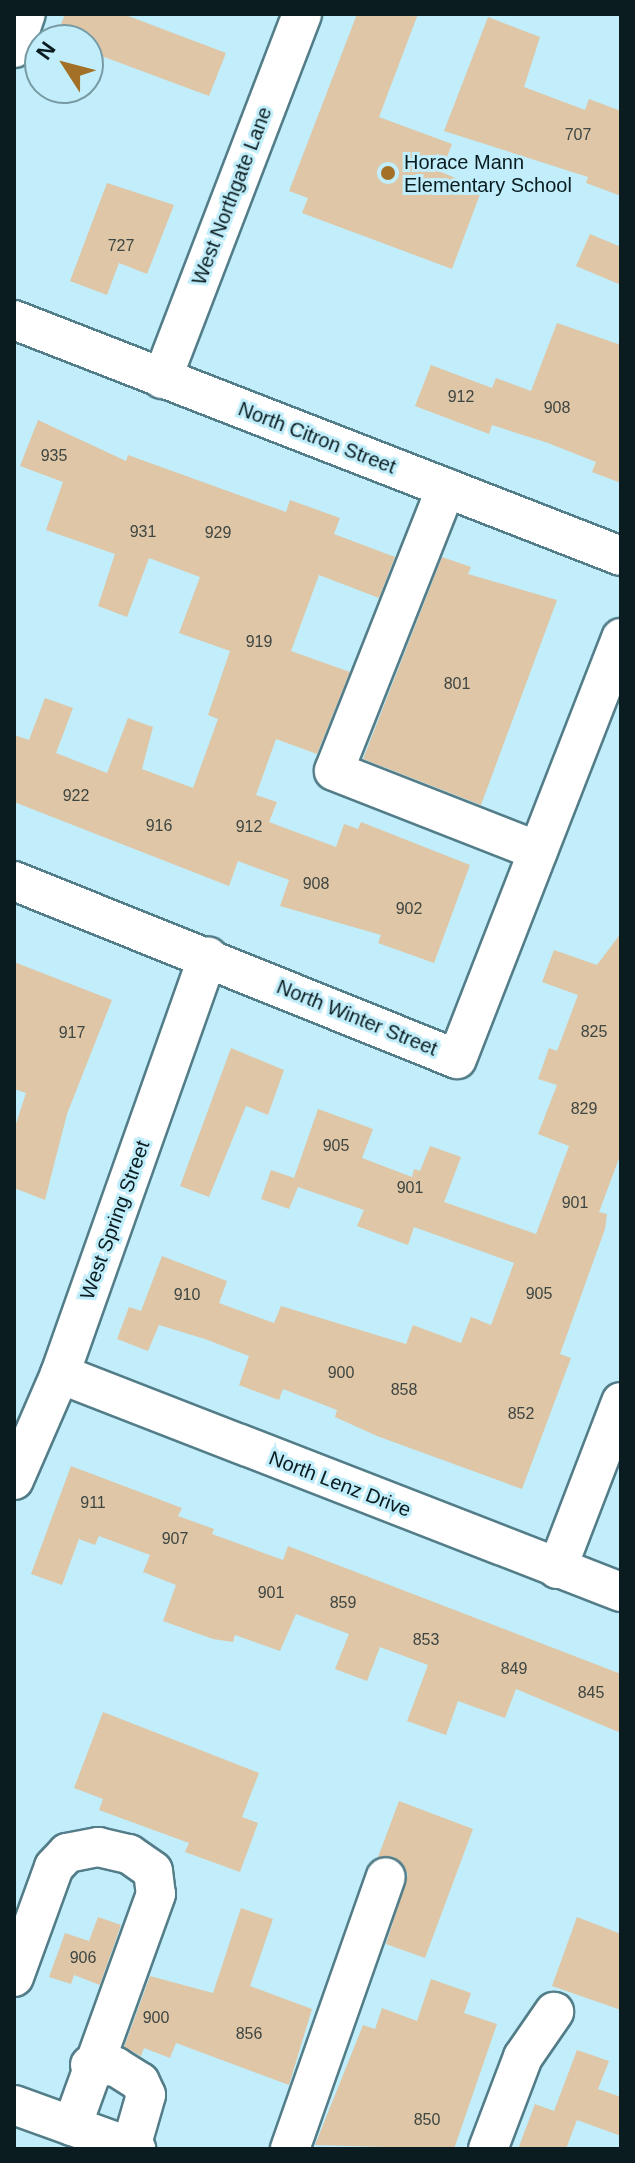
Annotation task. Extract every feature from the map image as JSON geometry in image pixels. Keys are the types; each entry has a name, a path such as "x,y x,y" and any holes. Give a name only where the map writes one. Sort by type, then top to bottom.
{"street":[{"path":"14,48 26,14"},
{"name":"West Northgate Lane","path":"162,379 302,14"},
{"name":"North Citron Street","path":"14,320 621,556"},
{"path":"446,488 334,771 538,851"},
{"name":"North Winter Street","path":"14,881 208,956 457,1059 621,638"},
{"name":"West Spring Street","path":"14,1480 60,1374 208,956"},
{"name":"North Lenz Drive","path":"60,1374 621,1592"},
{"path":"557,1569 621,1402"},
{"path":"14,1977 54,1867 67,1853 98,1847 129,1854 153,1871 156,1894 90,2065 72,2126"},
{"path":"290,2149 386,1877"},
{"path":"488,2149 523,2057 554,2012"},
{"path":"14,2105 134,2148 146,2095 140,2082 116,2067 90,2065"}],"building":[{"path":"65,14 123,14 226,53 209,96 104,57 104,24 61,24"},
{"path":"357,14 418,14 379,117 452,144 441,172 482,189 452,269 302,213 308,198 289,191"},
{"path":"488,17 540,37 524,87 585,110 589,99 621,111 621,196 586,183 588,177 444,131"},
{"path":"107,183 174,205 147,274 119,263 107,295 70,281"},
{"path":"590,234 621,247 621,285 576,266"},
{"path":"557,323 621,345 621,483 592,472 596,462 548,443 492,425 489,434 415,406 431,365 492,388 496,378 531,391"},
{"path":"38,420 126,461 128,455 286,512 290,500 340,518 334,534 395,557 379,598 319,575 291,651 350,672 317,754 276,739 256,795 277,802 269,822 336,847 344,824 358,829 361,822 470,865 434,963 378,943 381,935 280,906 289,880 238,861 229,886 14,802 14,735 29,740 45,698 73,708 56,753 107,773 128,718 153,727 142,769 193,788 218,719 208,715 230,651 179,633 200,577 149,558 127,617 98,606 115,554 46,530 63,482 20,466"},
{"path":"442,557 471,567 468,574 557,600 481,805 363,759"},
{"path":"621,933 621,1153 599,1212 607,1214 605,1229 560,1354 571,1358 522,1489 377,1436 335,1417 337,1410 283,1389 279,1400 239,1385 249,1356 205,1339 159,1325 148,1351 117,1339 129,1307 141,1311 162,1256 227,1281 219,1303 274,1323 281,1306 406,1344 413,1325 461,1343 471,1317 491,1325 514,1263 414,1227 408,1245 357,1226 364,1210 298,1187 289,1209 261,1199 271,1170 294,1178 318,1109 373,1129 362,1158 412,1177 414,1169 420,1171 430,1146 461,1157 444,1202 536,1234 569,1146 538,1134 557,1085 538,1079 549,1048 557,1051 578,995 542,982 554,950 597,965"},
{"path":"14,962 112,1000 67,1114 45,1200 14,1188 14,1130 26,1093 14,1089"},
{"path":"231,1048 284,1070 268,1115 246,1106 209,1197 180,1186"},
{"path":"71,1466 182,1508 178,1516 214,1529 212,1534 283,1560 288,1546 621,1674 621,1733 516,1689 505,1718 458,1701 446,1735 407,1721 428,1665 380,1647 367,1681 335,1669 349,1634 296,1614 280,1651 235,1635 233,1642 213,1639 163,1621 176,1585 143,1572 150,1555 99,1536 95,1545 79,1539 62,1585 31,1574"},
{"path":"103,1712 259,1773 242,1817 258,1823 240,1872 185,1852 189,1843 99,1810 103,1799 74,1788"},
{"path":"399,1801 473,1829 425,1958 386,1944 408,1874 394,1857 378,1857"},
{"path":"241,1908 273,1919 250,1986 312,2009 289,2085 176,2043 170,2058 144,2048 141,2056 124,2047 150,1976 213,1993"},
{"path":"98,1917 121,1925 100,1985 74,1975 71,1984 49,1977 65,1933 89,1941"},
{"path":"577,1917 621,1934 621,2010 552,1986"},
{"path":"431,1979 471,1993 464,2013 497,2024 454,2149 315,2145 363,2025 375,2029 382,2008 417,2021"},
{"path":"577,2050 609,2061 598,2089 621,2097 621,2136 577,2120 566,2149 518,2149 535,2104 554,2111"}],"place":[{"name":"Horace Mann Elementary School","path":"388,173"}]}
